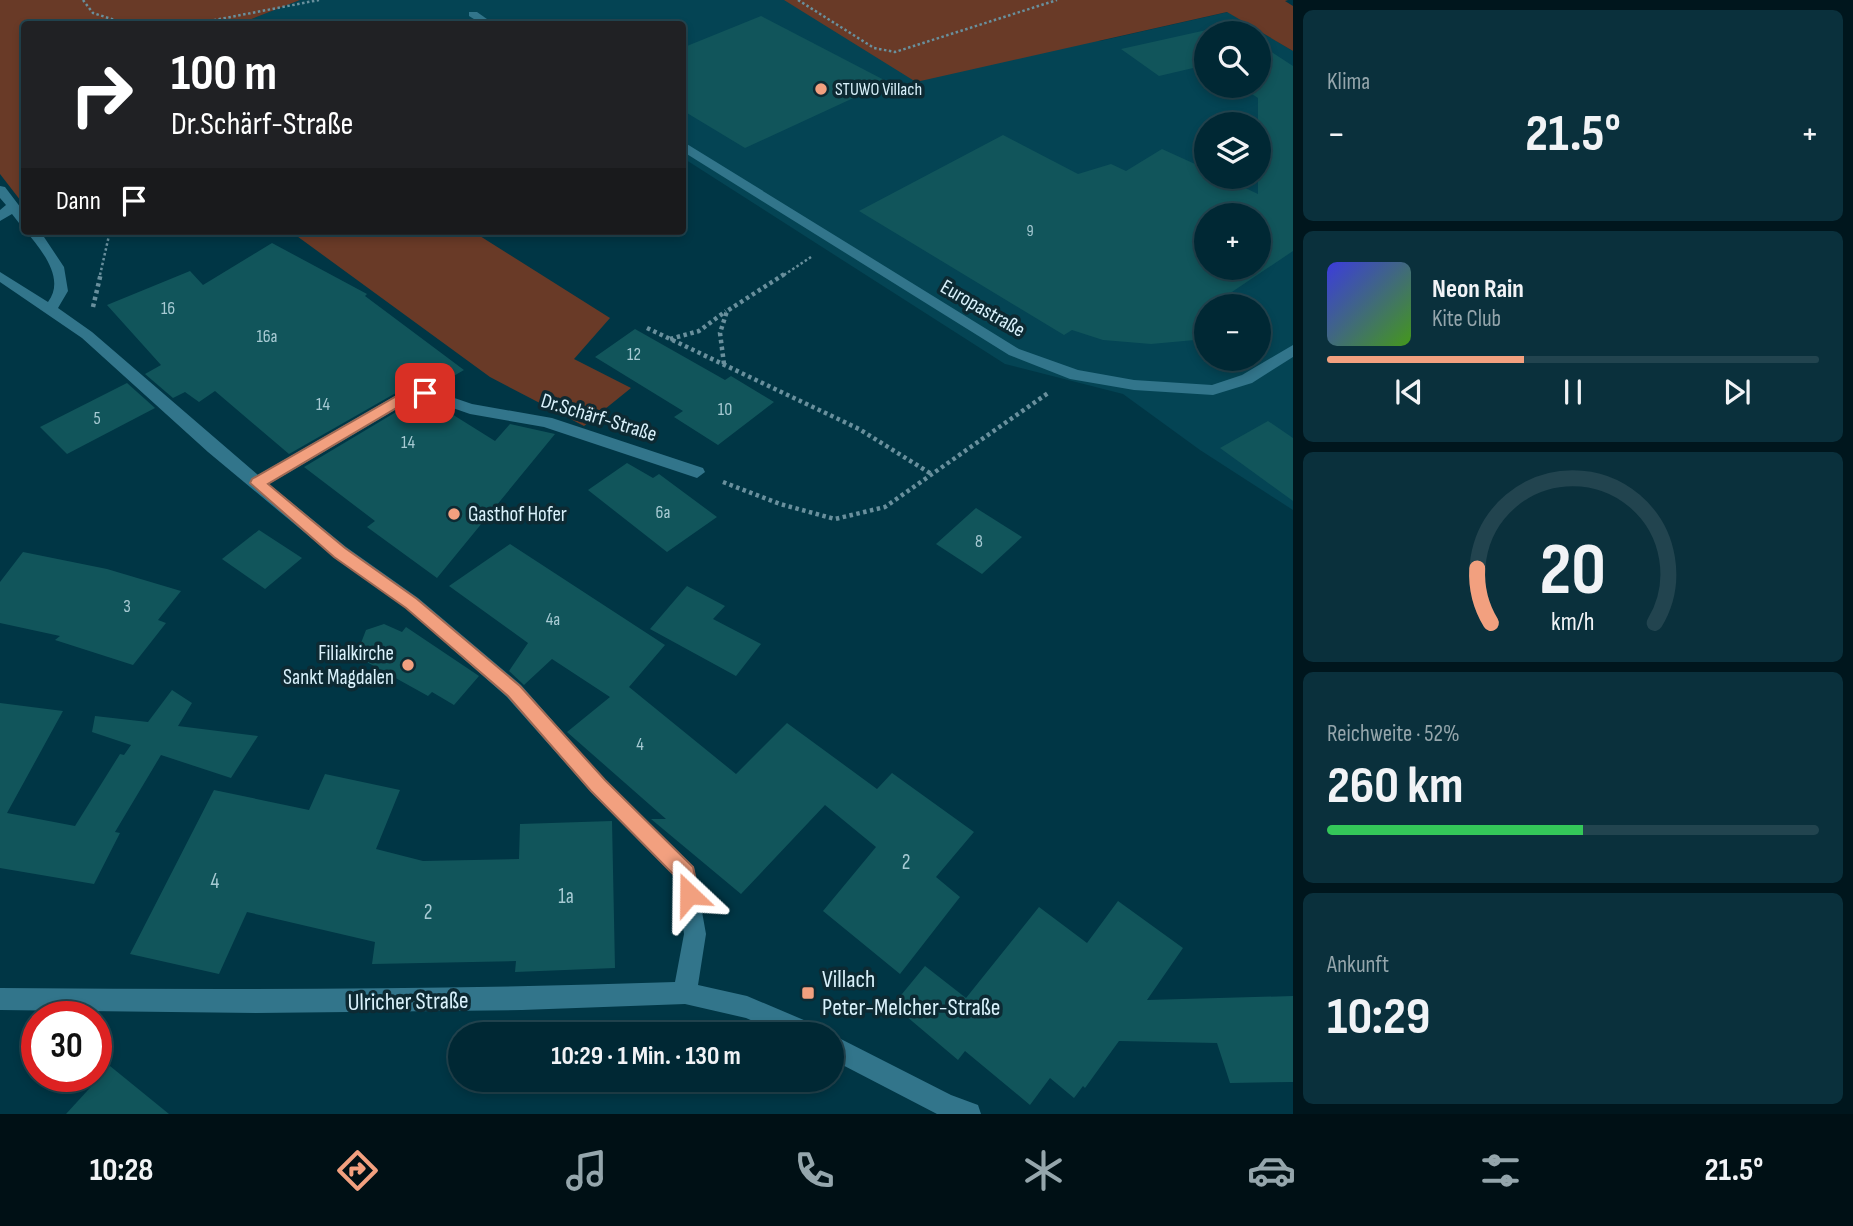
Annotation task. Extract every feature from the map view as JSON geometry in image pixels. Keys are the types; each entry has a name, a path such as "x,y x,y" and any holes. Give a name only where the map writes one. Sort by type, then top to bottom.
{"street":[{"path":"473,14 484,21"},
{"name":"Europastraße","path":"686,148 1014,352 1075,375 1134,384 1213,390 1247,379 1293,350"},
{"path":"0,190 21,216"},
{"path":"0,217 13,206"},
{"path":"37,235 48,248 60,277 61,291 49,310"},
{"path":"0,276 87,335 214,448 340,552 412,603 514,691 598,786 686,874 695,934 685,993"},
{"name":"Dr.Schärf-Straße","path":"258,483 400,400 425,393 470,409 546,422 697,472"},
{"name":"Ulricher Straße","path":"0,999 256,1002 522,999 685,993 747,1007 782,1022"},
{"path":"844,1053 942,1109 969,1114"}],"path":[{"path":"83,0 93,13 118,21"},
{"path":"210,21 319,0"},
{"path":"798,0 874,48 895,52 1057,0"},
{"path":"87,335 109,235"},
{"path":"670,339 699,331 836,242"},
{"path":"724,364 720,333 727,311"},
{"path":"648,328 859,429 933,475"},
{"path":"697,472 780,504 835,519 885,507 1075,375"}],"shaded area":[{"path":"0,0 300,0 247,21 21,21 21,201 0,174"},
{"path":"300,0 798,0 1100,41 1228,12 1243,21 1194,21 1194,98 1271,98 1271,38 1293,51 1293,510 1200,450 1123,394 1005,364 686,160 686,21 247,21"},
{"path":"784,0 1288,0 1285,1 1293,6 1293,51 1271,38 1271,21 1242,21 1227,12 916,82"},
{"path":"295,235 478,235 610,318 574,359 631,388 584,426 490,377"}],"building":[{"name":"STUWO Villach","path":"761,16 888,82 745,148 686,112 686,46"},
{"path":"1194,33 1194,68 1159,76 1121,49"},
{"path":"1271,52 1293,66 1293,251 1271,266 1271,203 1194,203 1194,280 1250,280 1229,294 1194,294 1194,340 1151,344 1103,340 1072,330 1064,335 859,211 1003,135 1078,174 1111,164 1126,171 1162,149 1194,164 1194,189 1247,189 1258,194 1258,189 1271,189 1271,112 1258,112 1258,98 1271,98"},
{"path":"272,243 367,294 365,296 464,370 433,388 424,385 394,394 289,454 215,391 199,402 185,392 173,398 145,374 161,365 107,305 190,271 203,285"},
{"path":"635,329 725,380 731,376 774,402 718,445 674,417 683,411 595,357"},
{"path":"127,383 155,408 67,454 40,427"},
{"path":"424,401 439,406 495,441 510,424 555,434 437,578 367,527 375,521 304,467 406,406"},
{"path":"1268,421 1293,438 1293,501 1220,448"},
{"path":"627,463 653,478 659,474 717,517 667,552 588,490"},
{"path":"976,508 1022,537 982,574 936,544"},
{"path":"259,530 302,558 265,589 222,559"},
{"path":"510,544 665,645 629,687 736,774 787,723 877,789 892,773 974,832 936,877 960,897 900,974 823,911 876,847 825,805 741,894 651,819 666,819 567,732 610,697 552,659 524,685 509,671 528,643 449,586"},
{"path":"23,552 107,569 181,591 158,620 166,623 133,665 55,640 60,636 0,623 0,582"},
{"path":"687,586 725,606 713,619 761,644 736,676 650,629"},
{"name":"Filialkirche Sankt Magdalen","path":"384,624 402,632 406,627 479,676 454,705 432,692 428,696 356,656 366,630"},
{"path":"172,690 192,703 178,726 258,736 231,778 161,755 115,832 120,833 94,884 0,868 0,703 63,711 7,813 75,826 120,754 124,755 131,745 92,732 95,716 148,722"},
{"path":"325,774 400,790 376,849 423,861 519,859 520,824 612,821 615,968 515,972 516,961 372,964 375,942 247,912 219,974 130,954 214,790 309,810"},
{"path":"1118,901 1183,948 1147,1000 1293,996 1293,1082 1230,1083 1217,1043 1119,1041 1085,1088 1083,1086 1074,1098 1050,1078 1030,1105 965,1051 958,1060 893,1005 925,966 966,998 1039,907 1087,943"},
{"path":"112,1068 169,1114 66,1114 86,1092 112,1092"}],"place":[{"name":"STUWO Villach","path":"821,89"},
{"name":"Gasthof Hofer","path":"454,514"},
{"name":"Filialkirche Sankt Magdalen","path":"408,665"},
{"name":"Villach Peter-Melcher-Straße","path":"808,993"}],"route":[{"path":"425,393 400,400 258,483 340,552 412,603 514,691 598,786 686,874 689,894"}]}
